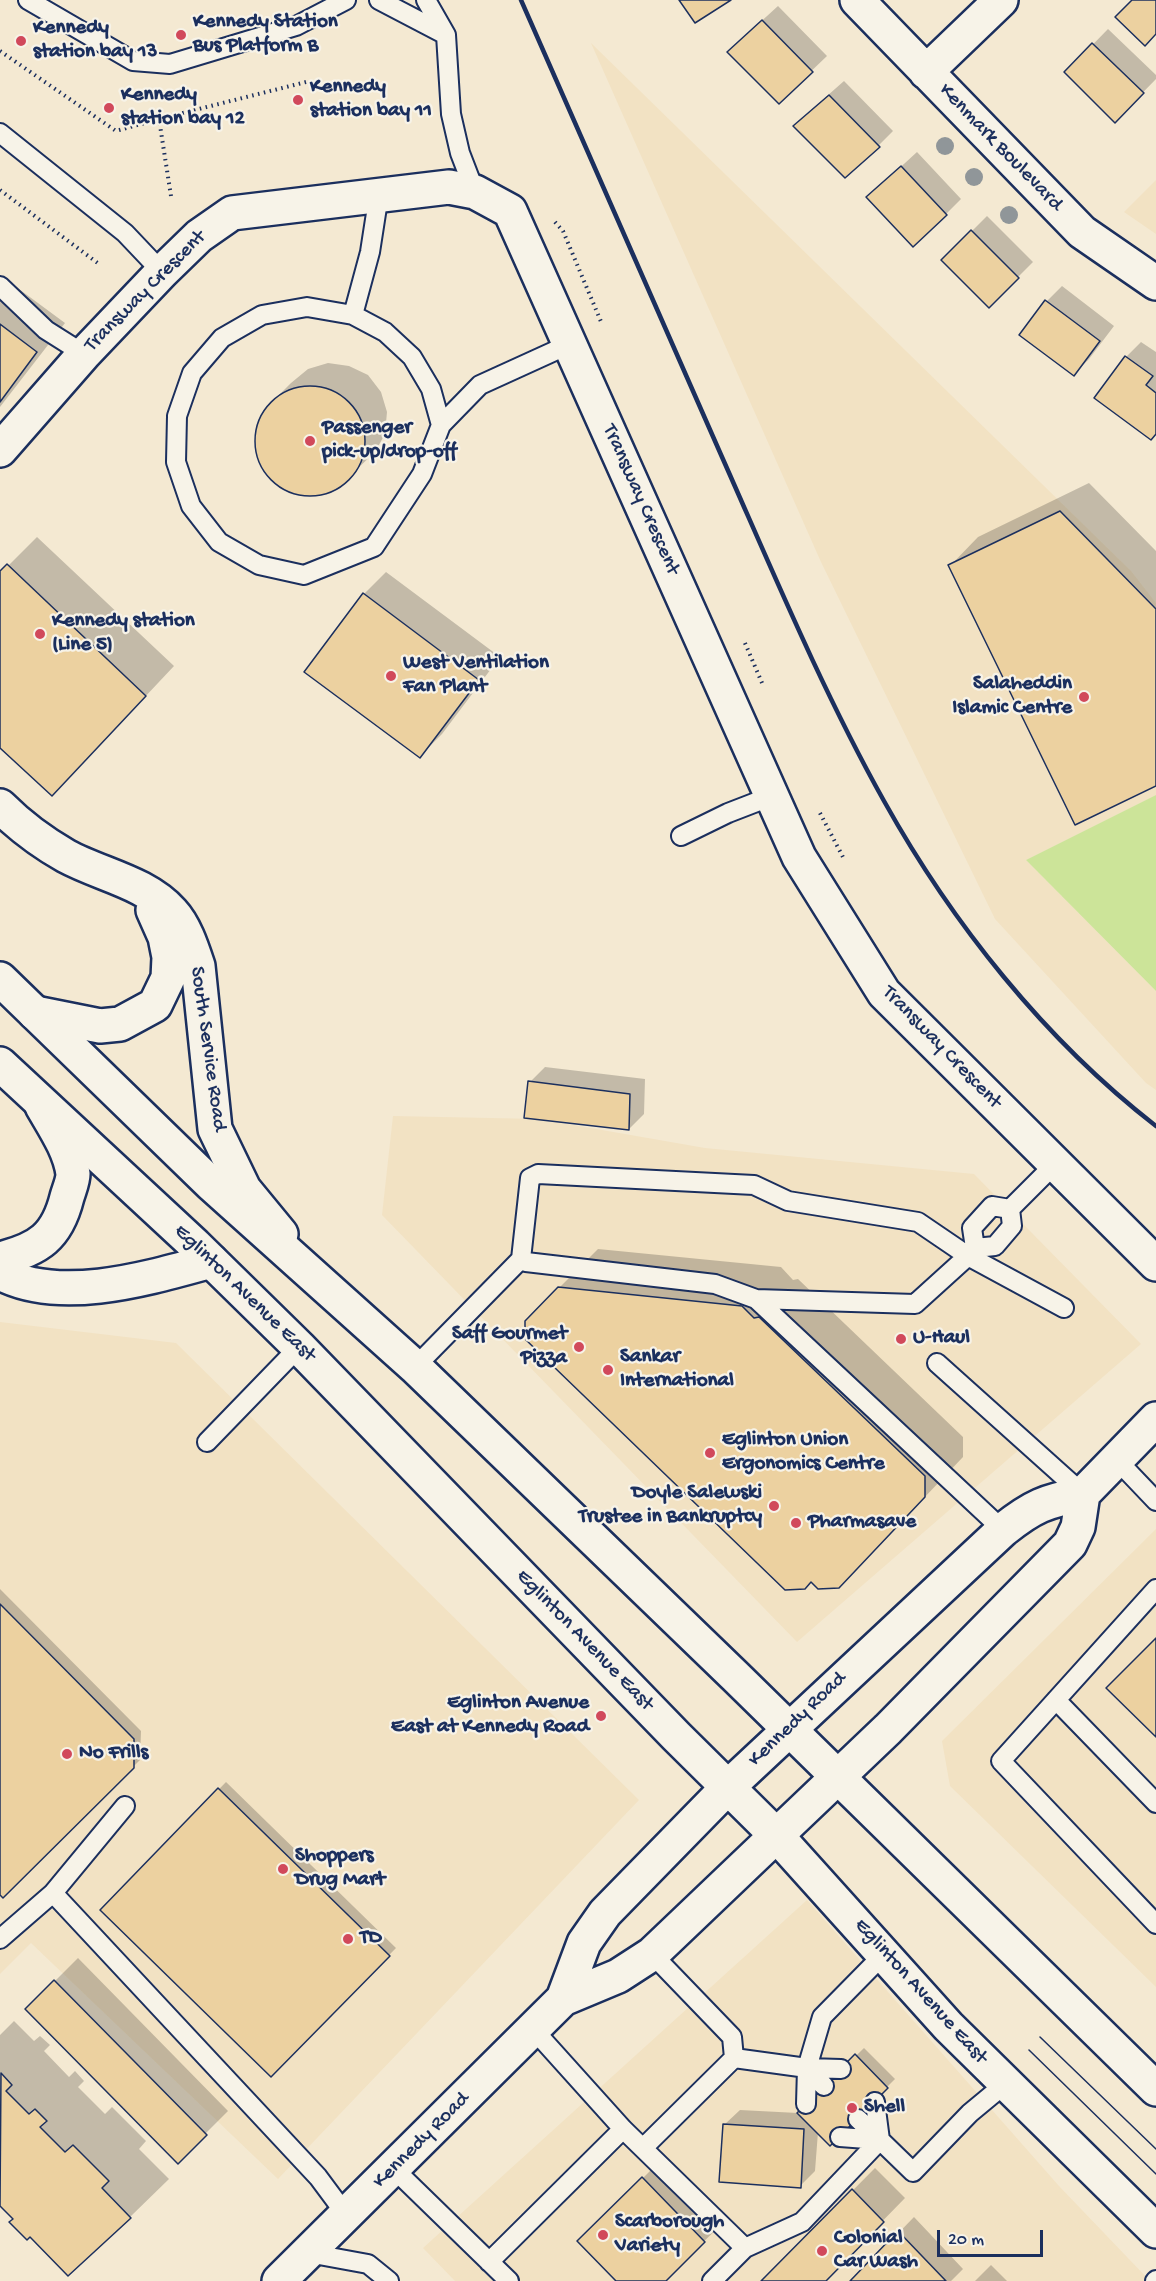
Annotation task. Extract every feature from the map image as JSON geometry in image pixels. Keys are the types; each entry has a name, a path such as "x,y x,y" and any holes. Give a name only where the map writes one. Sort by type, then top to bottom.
{"main road":[{"name":"Kenmark Boulevard","path":"857,0 1082,232 1156,283"},
{"path":"926,72 1000,0"},
{"name":"Transway Crescent","path":"0,450 84,354 162,272 199,236 232,213 450,187 475,192 510,211 799,857 884,993 1156,1264"},
{"name":"South Service Road","path":"0,806 14,820 67,856 142,890 174,913 198,966 215,1129 221,1145 244,1189 311,1271"},
{"name":"South Service Road","path":"34,1013 100,1026 120,1024 155,1005 168,978 169,957 165,937 142,890"},
{"path":"0,980 212,1184 415,1367 1156,2088"},
{"name":"Eglinton Avenue East","path":"0,1064 211,1261 299,1347 676,1736 777,1836 948,2026 1156,2231"},
{"path":"0,1260 33,1248 51,1235 63,1215 73,1176 62,1140 40,1102"},
{"path":"0,1273 25,1283 47,1288 129,1283 211,1261"},
{"path":"1083,1494 1156,1419"},
{"name":"Kennedy Road","path":"279,2281 563,1999 618,1976 652,1954 838,1778 1070,1544 1078,1527 1083,1494 1056,1499 1031,1508 1003,1530 728,1787 605,1913 584,1943 563,1999"}],"lane":[{"path":"28,0 134,61 170,64 296,26 346,0"},
{"path":"379,0 446,35"},
{"path":"426,0 446,35 451,114 460,153 475,192"},
{"path":"0,134 125,233 162,272"},
{"path":"353,315 370,252 379,194"},
{"path":"0,286 46,330 84,354"},
{"path":"441,425 431,389 412,357 385,332 353,315 307,307 262,315 222,338 192,373 177,416 176,462 191,506 219,542 259,565 304,575 374,547 422,474 441,425 480,385 570,344"},
{"path":"681,836 728,813 772,796"},
{"path":"1010,1209 1055,1164"},
{"path":"415,1367 521,1259 530,1178 538,1174 754,1185 788,1201 918,1222 1064,1308"},
{"path":"972,1252 972,1228 992,1206 1010,1209"},
{"path":"521,1259 526,1262 715,1284 756,1299 915,1304 972,1252 995,1246 1012,1226 1010,1209"},
{"path":"756,1299 1003,1530"},
{"path":"207,1442 299,1347"},
{"path":"937,1362 1083,1494"},
{"path":"1116,1459 1156,1501"},
{"path":"1156,1589 1001,1761 1156,1924"},
{"path":"1056,1700 1156,1803"},
{"path":"0,1939 53,1893 125,1806"},
{"path":"53,1893 318,2177 347,2216"},
{"path":"652,1954 732,2037 734,2058"},
{"path":"806,2104 807,2068 822,2018 884,1954"},
{"path":"533,2029 623,2130 745,2248"},
{"path":"734,2058 807,2068 841,2069"},
{"path":"643,2148 734,2058"},
{"path":"807,2068 824,2086"},
{"path":"858,2119 913,2172 970,2113 1005,2084"},
{"path":"875,2102 880,2140"},
{"path":"489,2262 623,2130"},
{"path":"840,2137 880,2140"},
{"path":"712,2281 745,2248 802,2222 880,2140"},
{"path":"394,2169 509,2281"},
{"path":"308,2253 368,2265 389,2281"}],"path":[{"path":"0,51 116,131 310,81"},
{"path":"159,119 171,196"},
{"path":"0,190 99,264"},
{"path":"549,214 563,231 604,330"},
{"path":"742,637 766,690"},
{"path":"819,810 849,869"}],"shaded area":[{"path":"591,43 1131,571 1156,603 1156,795 1026,860 1156,991 1156,1090 1146,1083 995,919 821,562"},
{"path":"1156,180 1156,234 1124,212"},
{"path":"393,1116 539,1119 705,1148 974,1174 1141,1344 797,1642 382,1215"},
{"path":"0,1322 176,1343 639,1800 278,2179 31,1943 0,1974"},
{"path":"1156,1529 1156,1987 950,1786 942,1741"},
{"path":"807,1900 1059,2186 1150,2281 455,2281 423,2248"}],"green space":[{"path":"1156,795 1156,991 1026,860"}],"building":[{"path":"679,0 731,0 695,23"},
{"path":"1132,0 1156,0 1156,34 1145,46 1115,17"},
{"path":"762,20 813,72 779,104 727,52"},
{"path":"1092,43 1144,93 1115,123 1064,72"},
{"path":"829,95 880,147 845,178 793,126"},
{"path":"901,166 947,215 913,247 866,197"},
{"path":"971,230 1019,278 989,308 941,260"},
{"path":"1045,300 1100,341 1074,376 1019,335"},
{"path":"0,324 37,352 0,402"},
{"path":"1125,356 1153,376 1146,385 1156,393 1156,434 1151,440 1094,398"},
{"name":"Passenger pick-up/drop-off","path":"310,386 331,390 349,402 361,420 365,441 361,462 349,480 331,492 310,496 289,492 271,480 259,462 255,441 259,420 271,402 289,390"},
{"name":"Salaheddin Islamic Centre","path":"1060,511 1156,609 1156,786 1075,825 948,565"},
{"name":"Kennedy station (Line 5)","path":"7,564 146,696 52,796 0,748 0,571"},
{"name":"West Ventilation Fan Plant","path":"363,593 479,680 420,758 304,672"},
{"path":"528,1081 630,1094 629,1130 524,1118"},
{"path":"558,1287 742,1306 754,1318 759,1317 925,1476 925,1497 839,1588 818,1589 811,1582 805,1589 785,1590 525,1339 525,1321"},
{"name":"No Frills","path":"0,1604 134,1739 134,1768 3,1898 0,1895"},
{"path":"1156,1638 1156,1737 1106,1688"},
{"path":"218,1788 390,1956 271,2077 100,1910"},
{"path":"54,1980 207,2135 178,2164 25,2009"},
{"path":"855,2054 888,2088 830,2146 797,2113"},
{"path":"1,2073 12,2085 6,2091 29,2114 35,2109 47,2121 40,2127 65,2152 73,2145 109,2181 102,2188 131,2218 68,2276 30,2237 27,2240 9,2222 13,2219 0,2206"},
{"path":"723,2124 804,2129 801,2188 719,2182"},
{"path":"642,2177 705,2242 666,2281 616,2281 577,2241"},
{"name":"Colonial Car Wash","path":"852,2189 884,2222 826,2281 761,2281"},
{"path":"898,2231 946,2281 850,2281"}],"tram line":[{"path":"1040,2037 1156,2149"},
{"path":"1029,2050 1156,2174"}],"railway":[{"path":"521,0 799,630 840,717 884,801 940,891 1004,977 1076,1056 1156,1126"}],"place":[{"name":"Kennedy Station Bus Platform B","path":"181,35"},
{"name":"Kennedy station bay 13","path":"21,41"},
{"name":"Kennedy station bay 11","path":"298,100"},
{"name":"Kennedy station bay 12","path":"109,108"},
{"name":"Passenger pick-up/drop-off","path":"310,441"},
{"name":"Kennedy station (Line 5)","path":"40,634"},
{"name":"West Ventilation Fan Plant","path":"391,676"},
{"name":"Salaheddin Islamic Centre","path":"1084,697"},
{"name":"U-Haul","path":"901,1339"},
{"name":"Saff Gourmet Pizza","path":"579,1347"},
{"name":"Sankar International","path":"608,1370"},
{"name":"Eglinton Union Ergonomics Centre","path":"710,1453"},
{"name":"Doyle Salewski Trustee in Bankruptcy","path":"774,1506"},
{"name":"Pharmasave","path":"796,1523"},
{"name":"Eglinton Avenue East at Kennedy Road","path":"601,1716"},
{"name":"No Frills","path":"67,1754"},
{"name":"Shoppers Drug Mart","path":"283,1869"},
{"name":"TD","path":"348,1939"},
{"name":"Shell","path":"852,2108"},
{"name":"Scarborough Variety","path":"603,2235"},
{"name":"Colonial Car Wash","path":"822,2251"}]}
